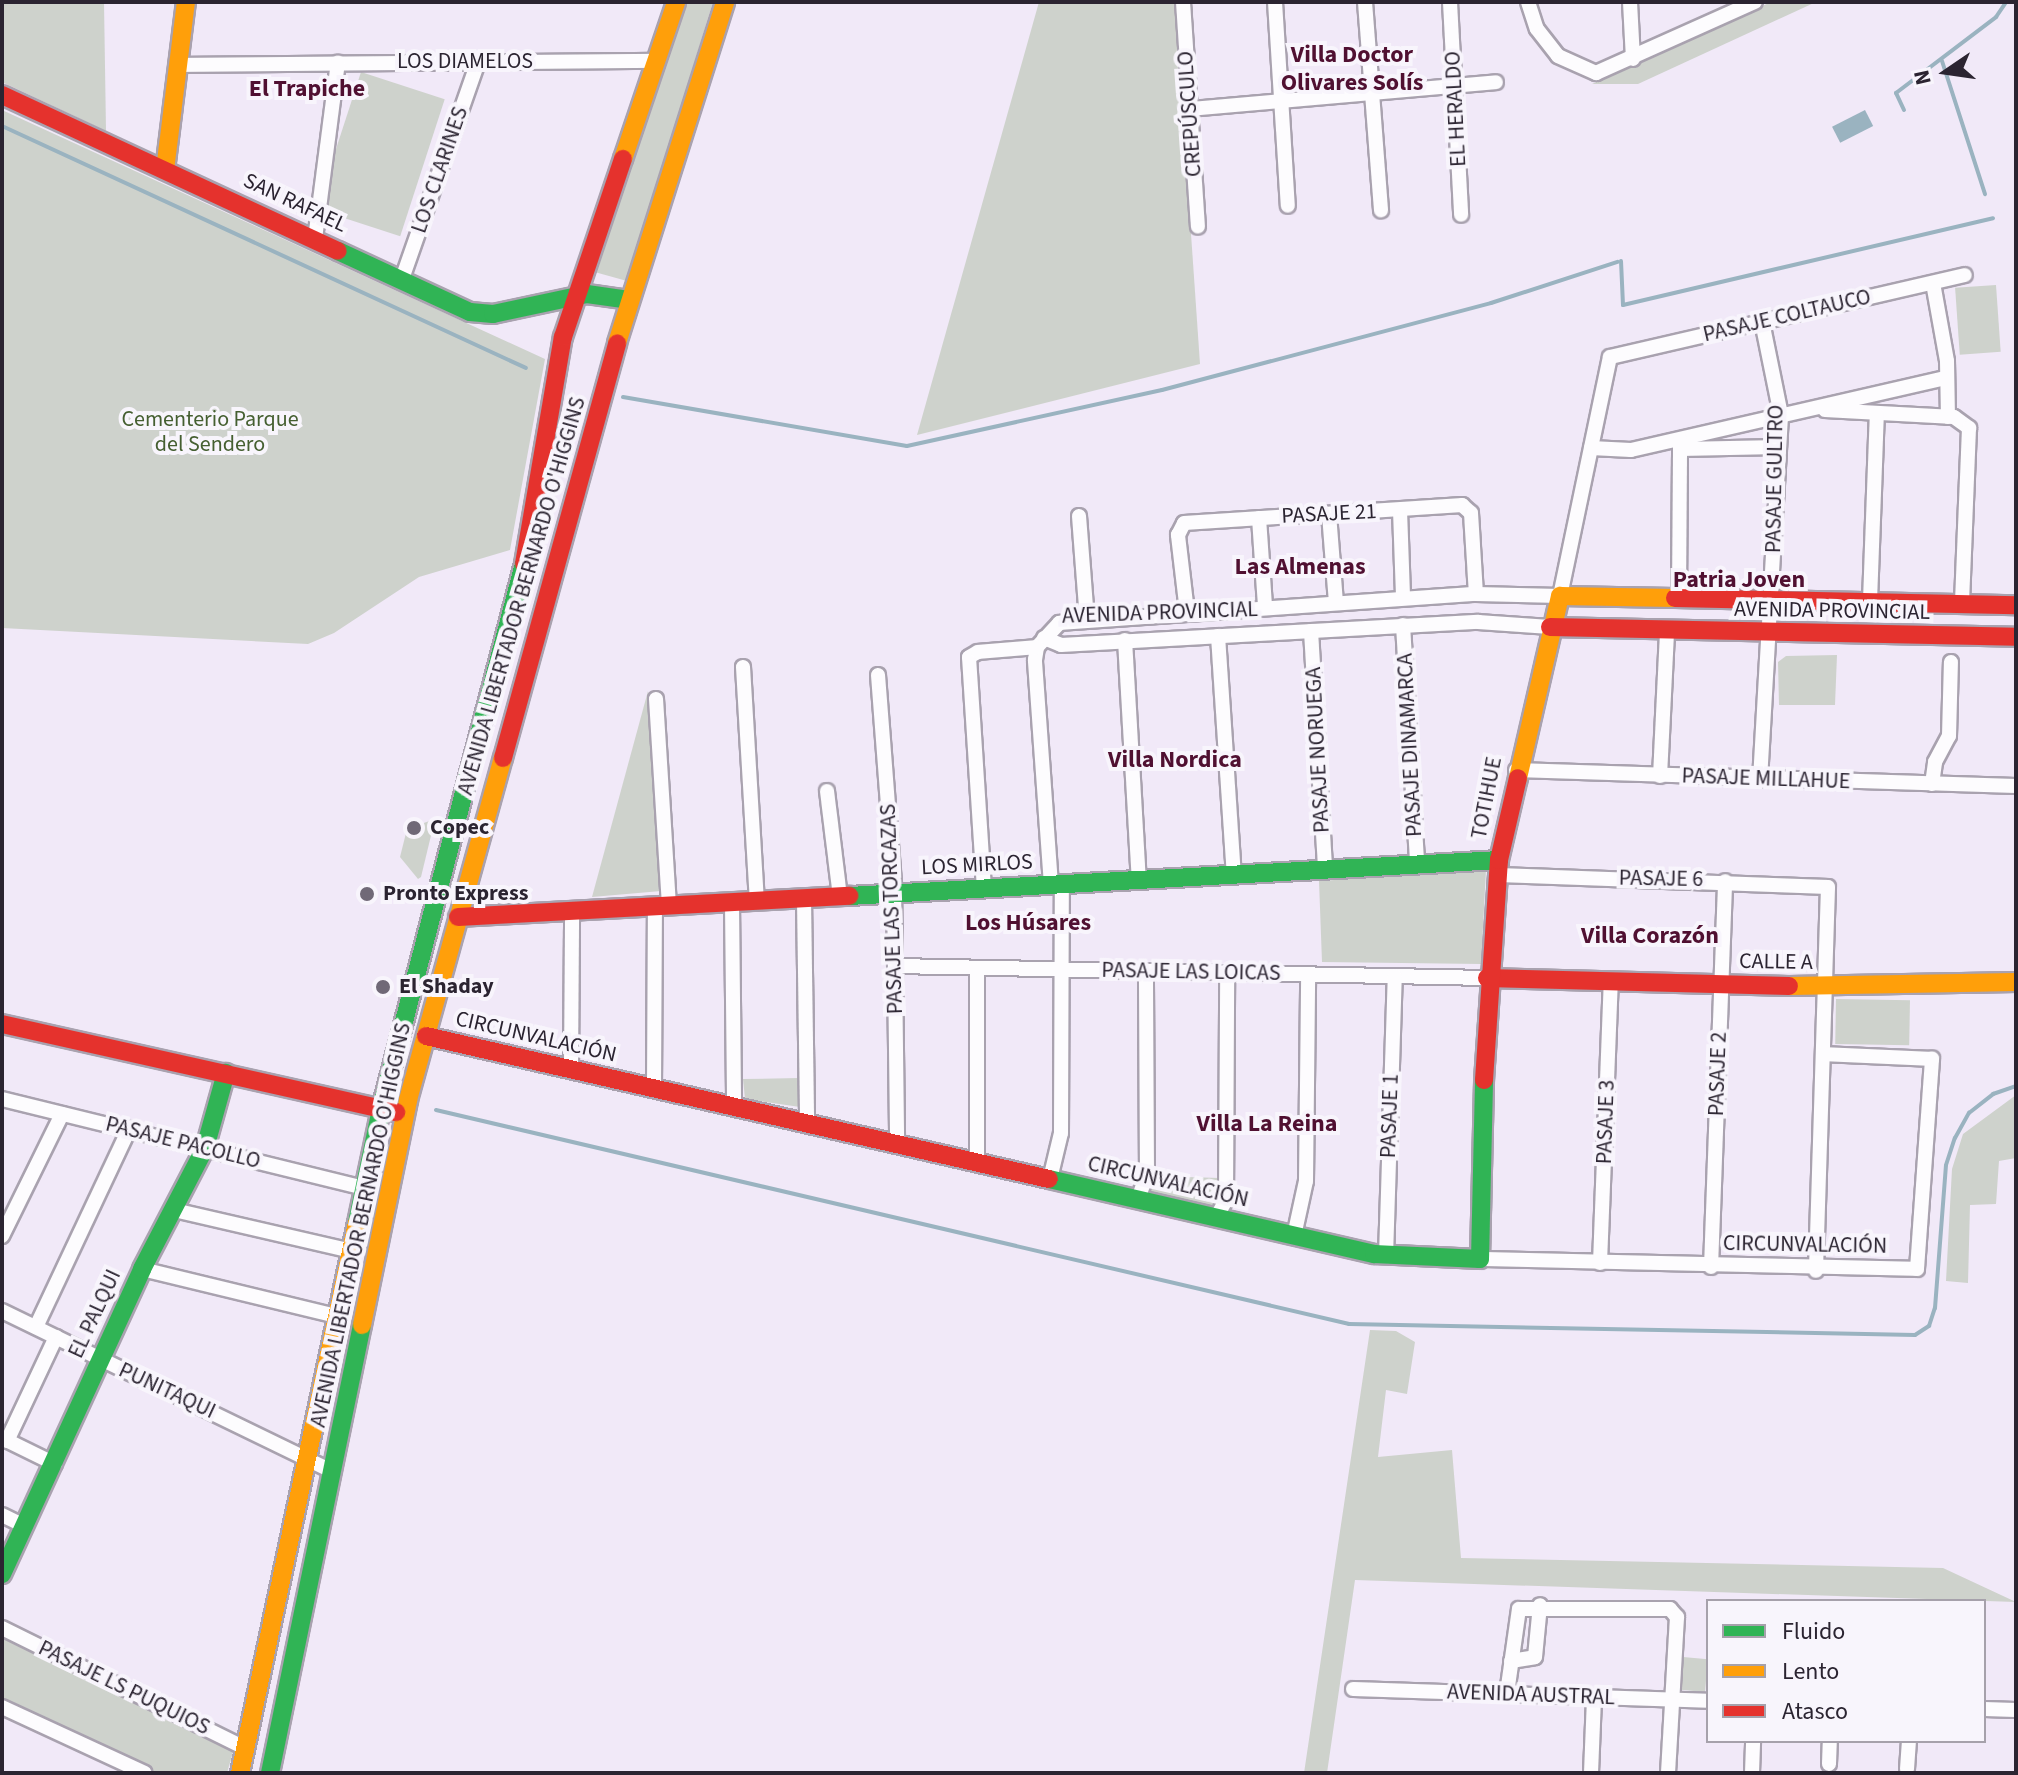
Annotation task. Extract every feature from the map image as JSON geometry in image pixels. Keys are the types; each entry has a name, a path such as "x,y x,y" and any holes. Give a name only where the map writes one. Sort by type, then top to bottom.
{"street":[{"path":"165,170 186,2"},
{"name":"AVENIDA LIBERTADOR BERNARDO O'HIGGINS","path":"240,1773 381,1109 529,545 563,337 676,2"},
{"name":"AVENIDA LIBERTADOR BERNARDO O'HIGGINS","path":"270,1773 406,1112 629,300 725,2"},
{"name":"CREPÚSCULO","path":"1183,2 1198,227"},
{"path":"1275,2 1288,206"},
{"path":"1365,2 1381,210"},
{"name":"EL HERALDO","path":"1450,2 1461,215"},
{"path":"1528,2 1537,29 1566,63 1596,73 1633,59 1732,7 1755,2"},
{"path":"1630,2 1633,59"},
{"name":"LOS DIAMELOS","path":"179,65 656,61"},
{"path":"315,239 338,62"},
{"name":"LOS CLARINES","path":"402,279 478,62"},
{"path":"1190,109 1496,82"},
{"name":"SAN RAFAEL","path":"2,95 480,314 575,297 629,300"},
{"name":"PASAJE COLTAUCO","path":"1610,357 1965,275"},
{"path":"1933,283 1948,417"},
{"name":"PASAJE GULTRO","path":"1760,780 1781,415 1762,322"},
{"name":"TOTIHUE","path":"1480,1259 1487,978 1499,867 1516,770 1560,596 1610,357"},
{"path":"1680,445 1781,415 1946,378"},
{"path":"1811,408 1948,417 1969,428 1962,603"},
{"path":"1870,601 1877,414"},
{"path":"1679,596 1680,445"},
{"path":"1591,448 1631,450 1680,445 1779,447"},
{"name":"PASAJE 21","path":"1187,612 1178,535 1184,523 1462,505 1471,513 1476,594"},
{"path":"1400,510 1403,598"},
{"path":"1329,514 1336,602"},
{"path":"1079,516 1087,619"},
{"path":"1259,518 1265,606"},
{"name":"AVENIDA PROVINCIAL","path":"1041,642 1059,623 1087,619 1476,594 2016,605"},
{"name":"AVENIDA PROVINCIAL","path":"1041,642 1061,645 1478,622 1768,634 2016,637"},
{"name":"PASAJE DINAMARCA","path":"1403,625 1417,864"},
{"name":"PASAJE NORUEGA","path":"1311,631 1325,870"},
{"path":"1660,776 1667,631"},
{"path":"1218,636 1234,875"},
{"path":"1125,640 1139,880"},
{"path":"984,889 969,657 1041,642 1062,970 1061,1133 1050,1179"},
{"path":"1932,784 1935,762 1949,736 1951,662"},
{"path":"743,667 757,902"},
{"name":"PASAJE LAS TORCAZAS","path":"878,675 894,894 897,1144"},
{"path":"654,1088 662,907 656,699"},
{"name":"PASAJE MILLAHUE","path":"1516,770 2016,786"},
{"path":"827,791 840,897"},
{"name":"LOS MIRLOS","path":"458,917 1417,864 1499,867"},
{"name":"PASAJE 6","path":"1499,867 1824,885 1829,892 1826,987"},
{"name":"PASAJE 2","path":"1711,1267 1725,881"},
{"path":"804,899 807,1123"},
{"path":"732,904 734,1105"},
{"path":"571,1069 572,912"},
{"name":"PASAJE LAS LOICAS","path":"895,966 1487,978"},
{"path":"977,968 977,1162"},
{"path":"1138,1199 1147,1174 1146,971"},
{"path":"1216,1218 1226,1200 1227,973"},
{"path":"1294,1236 1306,1181 1308,974"},
{"name":"PASAJE 1","path":"1386,1256 1395,976"},
{"name":"CALLE A","path":"1487,978 1826,987 2016,982"},
{"name":"PASAJE 3","path":"1600,1263 1611,981"},
{"path":"1816,1271 1826,987"},
{"path":"2,1024 406,1112"},
{"name":"CIRCUNVALACIÓN","path":"426,1036 1386,1256 1816,1271 1912,1271 1919,1265 1933,1065 1928,1056 1823,1054"},
{"name":"EL PALQUI","path":"2,1574 142,1269 205,1148 226,1073"},
{"name":"PASAJE PACOLLO","path":"2,1099 364,1188"},
{"path":"2,1236 62,1114"},
{"path":"36,1327 129,1129"},
{"path":"174,1210 351,1251"},
{"path":"142,1269 337,1316"},
{"name":"PUNITAQUI","path":"2,1311 100,1359 308,1450 332,1471"},
{"path":"55,1464 4,1439 56,1337"},
{"path":"308,1450 337,1447"},
{"path":"2,1515 25,1526"},
{"path":"1511,1661 1535,1657 1545,1605"},
{"path":"1507,1693 1519,1609 1545,1605 1675,1612 1668,1773"},
{"name":"PASAJE LS PUQUIOS","path":"2,1628 245,1748"},
{"name":"AVENIDA AUSTRAL","path":"1353,1689 1706,1701"},
{"path":"1591,1773 1594,1697"},
{"path":"2,1707 145,1773"},
{"path":"1986,1709 2016,1710"},
{"path":"1752,1773 1753,1743"},
{"path":"1829,1764 1830,1743"},
{"path":"1907,1769 1909,1743"}],"green space":[{"path":"2,2 104,2 106,131 2,82"},
{"path":"685,2 713,2 627,281 591,271"},
{"path":"1039,2 1175,2 1200,364 917,435"},
{"path":"1771,2 1816,2 1638,84 1592,84"},
{"path":"361,72 445,99 400,236 317,209"},
{"name":"Cementerio Parque del Sendero","path":"2,110 545,359 510,550 419,577 334,633 308,644 2,628"},
{"path":"1996,285 2001,352 1960,355 1955,288"},
{"path":"1837,655 1835,705 1779,705 1778,662 1786,656"},
{"path":"648,691 661,891 592,897"},
{"path":"435,819 418,879 400,857 407,829"},
{"path":"1486,870 1481,964 1322,962 1319,881"},
{"path":"1836,999 1910,1000 1909,1045 1835,1044"},
{"path":"799,1078 800,1107 745,1099 743,1079"},
{"path":"2016,1095 2016,1158 1999,1161 1996,1204 1970,1205 1968,1283 1946,1281 1952,1169 1963,1134"},
{"path":"1156,1176 1219,1178 1217,1197 1212,1206 1149,1193"},
{"path":"1370,1330 1396,1331 1415,1342 1407,1394 1386,1390 1378,1457 1452,1450 1461,1558 1943,1568 2016,1602 1355,1580 1327,1773 1304,1773"},
{"path":"2,1633 235,1745 227,1773 141,1773 2,1705"},
{"path":"1683,1657 1706,1659 1705,1692 1680,1690"}],"water":[{"path":"1865,110 1873,126 1840,143 1832,127"}],"waterway":[{"path":"1904,110 1896,93 1996,17 2006,2"},
{"path":"1942,61 1985,194"},
{"path":"2,126 526,368"},
{"path":"1621,261 1623,305 1993,218"},
{"path":"623,397 907,446 1162,390 1491,303 1617,262"},
{"path":"436,1110 1349,1324 1915,1335 1929,1326 1935,1308 1946,1165 1955,1138 1969,1113 1993,1094 2016,1086"}],"traffic: fast":[{"path":"338,251 470,312 493,314 587,294 629,300"},
{"path":"357,1223 381,1109 524,564"},
{"path":"849,896 1499,860"},
{"path":"2,1574 142,1269 205,1148 226,1073"},
{"path":"1049,1179 1374,1254 1480,1259 1484,1080"},
{"path":"270,1773 362,1325"}],"traffic: slow":[{"path":"165,170 186,2"},
{"path":"623,159 676,2"},
{"path":"617,343 725,2"},
{"path":"1518,778 1560,596 1675,598"},
{"path":"362,1325 408,1100 503,758"},
{"path":"1789,986 2016,982"},
{"path":"240,1773 357,1223"}],"traffic: jam":[{"path":"2,95 338,251"},
{"path":"524,564 563,337 623,159"},
{"path":"503,758 617,343"},
{"path":"1675,598 2016,605"},
{"path":"1550,627 2016,637"},
{"path":"1484,1080 1499,860 1518,778"},
{"path":"458,917 849,896"},
{"path":"1487,978 1789,986"},
{"path":"2,1024 396,1112"},
{"path":"426,1036 1049,1179"}],"place":[{"name":"Copec","path":"414,828"},
{"name":"Pronto Express","path":"367,894"},
{"name":"El Shaday","path":"383,987"}],"district":[{"name":"Villa Doctor Olivares Solís","path":"1352,69"},
{"name":"El Trapiche","path":"307,89"},
{"name":"Las Almenas","path":"1300,567"},
{"name":"Patria Joven","path":"1739,580"},
{"name":"Villa Nordica","path":"1175,760"},
{"name":"Los Húsares","path":"1028,923"},
{"name":"Villa Corazón","path":"1650,936"},
{"name":"Villa La Reina","path":"1267,1124"}]}
